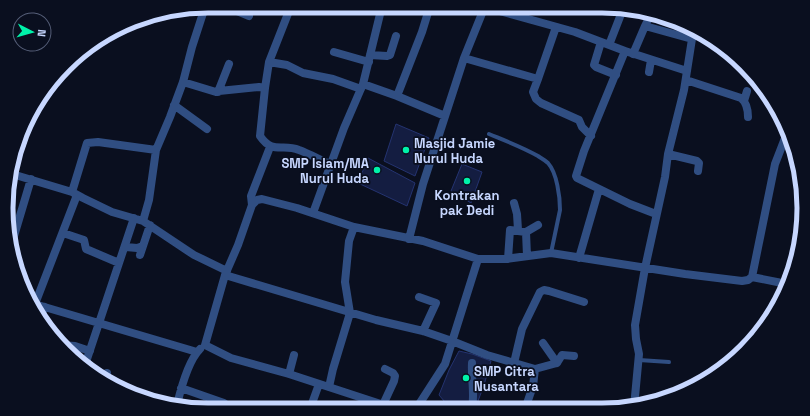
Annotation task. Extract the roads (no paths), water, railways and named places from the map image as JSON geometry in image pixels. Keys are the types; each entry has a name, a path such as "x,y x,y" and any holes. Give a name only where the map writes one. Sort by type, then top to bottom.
{"street":[{"path":"140,256 143,246 156,150 183,82 203,13"},
{"path":"242,13 249,16"},
{"path":"288,13 269,62 260,136 270,147 297,149 330,164"},
{"path":"313,213 330,164 362,86 380,13"},
{"path":"397,96 428,13"},
{"path":"409,239 423,184 445,116 464,58 483,13"},
{"path":"505,13 575,32 651,60 741,98 748,109 748,117"},
{"path":"521,18 522,13"},
{"path":"609,45 621,14"},
{"path":"633,54 648,19"},
{"path":"645,26 692,39"},
{"path":"556,27 533,92 536,99 579,120 582,127 591,136"},
{"path":"635,400 639,354 635,332 636,325 645,268 665,177 668,154 684,90 692,35"},
{"path":"334,52 369,58 387,56 390,55 396,36"},
{"path":"601,42 594,65 616,75"},
{"path":"625,51 576,176 577,178 630,204 656,214"},
{"path":"464,58 538,79"},
{"path":"649,72 651,60"},
{"path":"269,62 288,65 302,73 362,86 397,96 445,116"},
{"path":"219,91 229,64"},
{"path":"183,82 216,92 259,87 265,88"},
{"path":"744,101 747,91"},
{"path":"174,105 207,128"},
{"path":"752,277 775,164 785,140"},
{"path":"35,299 63,233 87,143 98,142 156,150"},
{"path":"252,205 250,196 270,147"},
{"path":"668,154 697,161 698,171"},
{"path":"16,175 74,194 112,212 146,223 194,255 226,273 350,313 423,331 487,355 535,369 557,363 562,355 574,356"},
{"path":"15,233 31,179"},
{"path":"579,258 599,189"},
{"path":"177,400 192,360 197,352 205,345 226,273 252,205 257,200 262,199 313,213 354,227 434,244 478,258 508,259 551,253 645,268 742,281 748,280 752,277 782,283"},
{"path":"514,203 527,256"},
{"path":"86,361 100,324 119,263 126,247 134,218"},
{"path":"508,259 510,230 522,231 538,225"},
{"path":"329,387 350,313 345,282 349,241 354,227"},
{"path":"63,233 84,240 86,249 119,263"},
{"path":"126,247 137,248 143,246"},
{"path":"420,403 444,364 478,258"},
{"path":"514,363 522,328 540,292 544,290 549,291 584,302"},
{"path":"419,296 435,302 436,305 423,331"},
{"path":"39,306 197,352"},
{"path":"42,311 44,307"},
{"path":"543,343 557,363"},
{"path":"69,345 90,351"},
{"path":"205,345 231,358 289,374 371,403"},
{"path":"289,374 294,355"},
{"path":"472,363 471,375 474,396 473,403"},
{"path":"384,403 395,376 393,373 385,369"},
{"path":"527,403 533,386 535,369"},
{"path":"312,403 319,384"},
{"path":"181,388 224,403"}],"lane":[{"path":"489,134 520,146 546,161 551,168 559,191 560,210 551,253"},
{"path":"638,360 669,362"}],"place":[{"name":"Masjid Jamie Nurul Huda","path":"406,150"},
{"name":"SMP Islam/MA Nurul Huda","path":"377,170"},
{"name":"Kontrakan pak Dedi","path":"467,181"},
{"name":"SMP Citra Nusantara","path":"466,378"}]}
